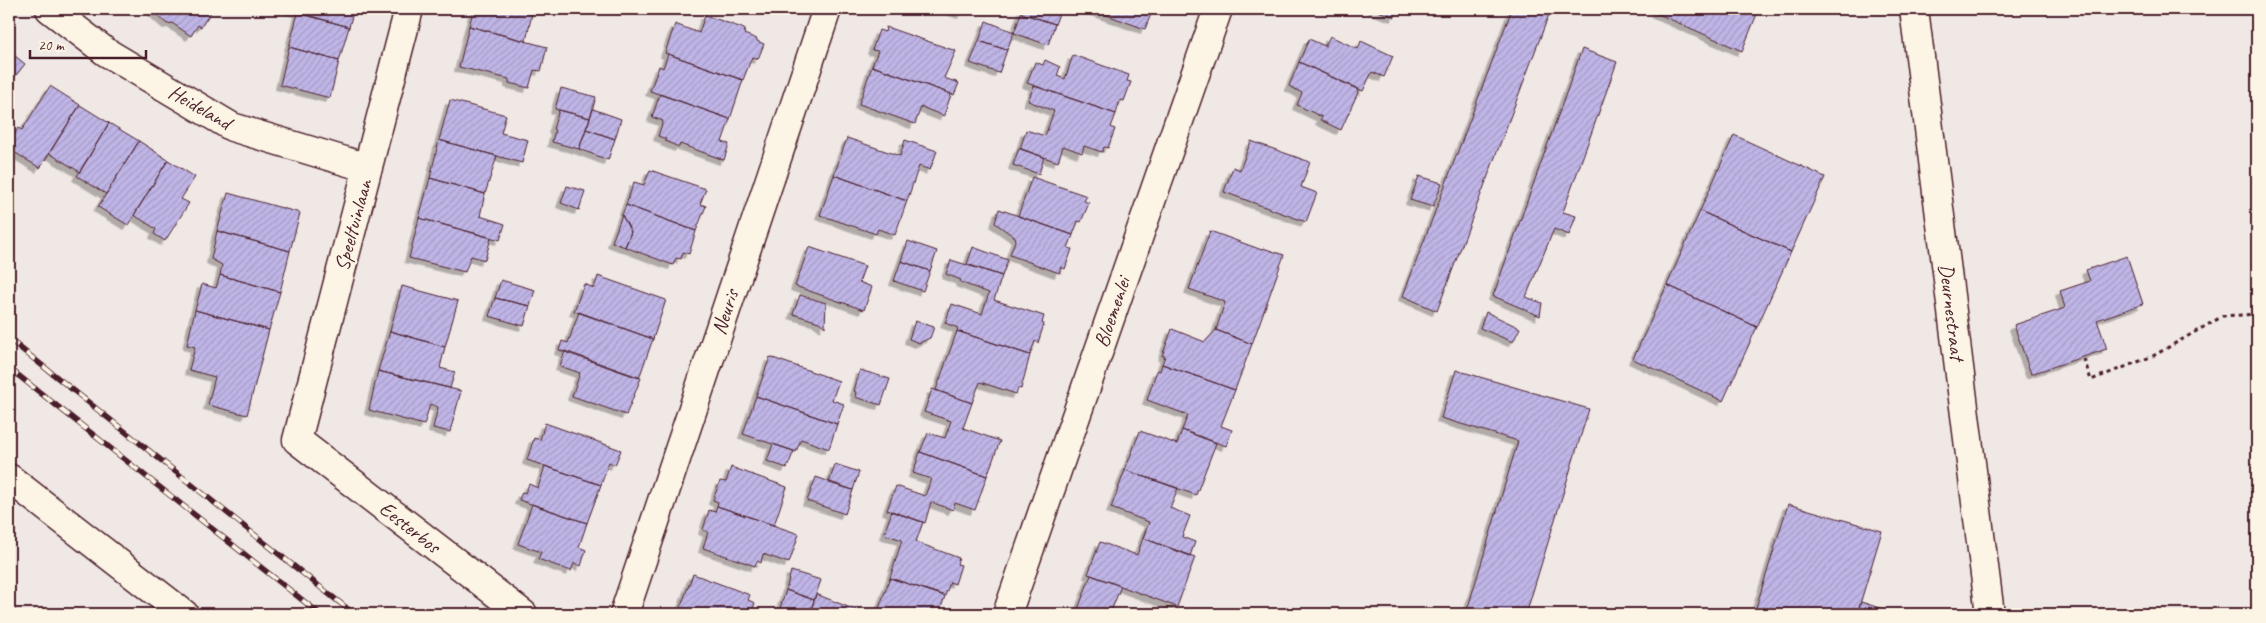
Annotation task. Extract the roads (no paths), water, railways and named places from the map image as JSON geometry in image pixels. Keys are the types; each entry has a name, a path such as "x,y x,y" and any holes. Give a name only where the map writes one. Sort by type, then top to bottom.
{"street":[{"name":"Heideland","path":"50,9 106,52 232,127 368,168"},
{"name":"Speeltuinlaan","path":"297,440 409,9"},
{"name":"Neuris","path":"624,614 827,9"},
{"name":"Bloemenlei","path":"1007,614 1218,9"},
{"name":"Deurnestraat","path":"1914,9 1990,614"},
{"name":"Eesterbos","path":"297,440 523,614"},
{"path":"10,482 184,614"}],"railway":[{"path":"9,339 354,614"},
{"path":"9,368 320,614"}]}
